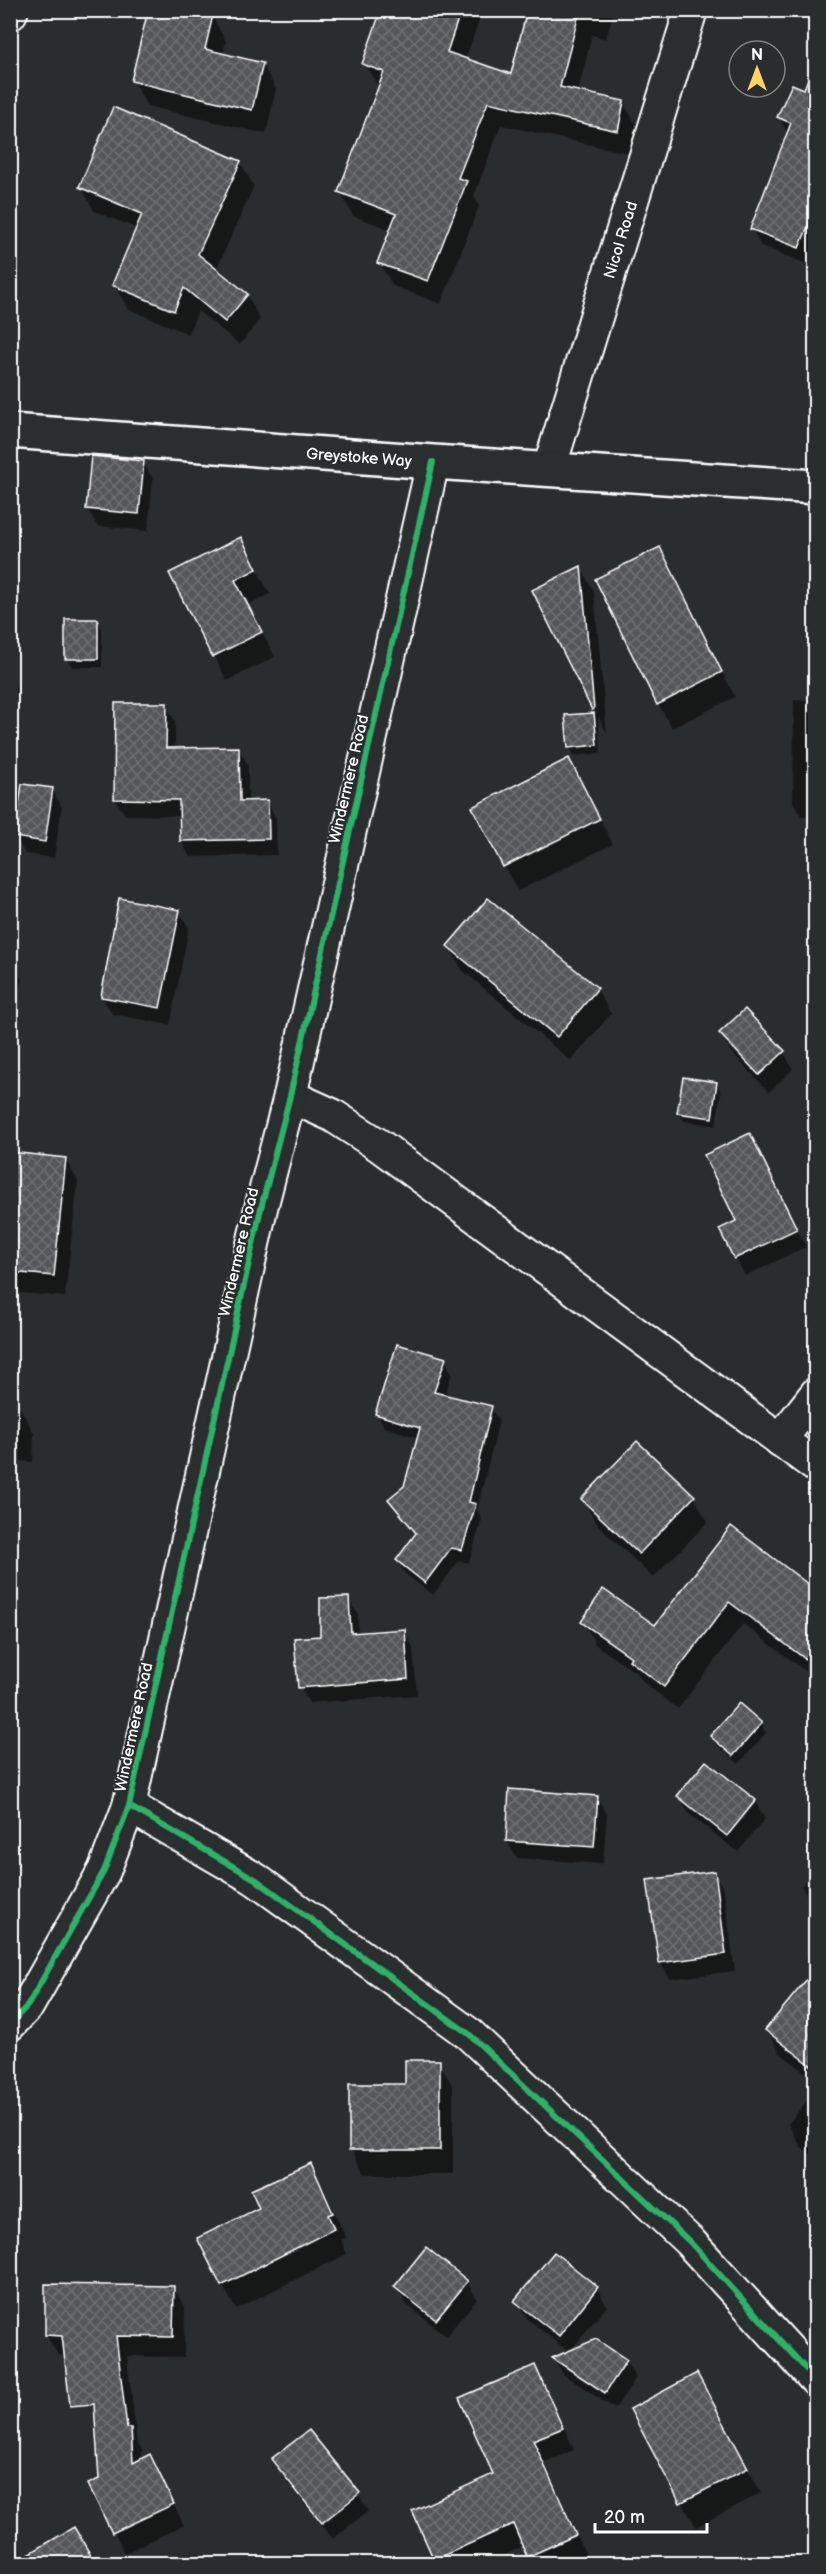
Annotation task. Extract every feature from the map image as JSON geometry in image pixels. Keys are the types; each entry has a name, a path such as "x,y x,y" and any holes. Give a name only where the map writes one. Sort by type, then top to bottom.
{"street":[{"name":"Nicol Road","path":"549,470 691,10"},
{"name":"Greystoke Way","path":"10,430 433,462 816,487"},
{"name":"Windermere Road","path":"10,2024 28,2005 104,1871 129,1806 261,1208 290,1096 433,462"},
{"path":"290,1096 332,1115 380,1146 816,1466"},
{"path":"780,1440 816,1394"},
{"path":"129,1806 255,1879 469,2034 689,2241 816,2380"}],"building":[{"path":"148,10 194,10 213,15 205,49 263,63 252,110 131,81"},
{"path":"381,10 461,10 447,52 511,74 527,10 580,10 560,87 624,101 618,131 488,102 458,178 467,181 428,281 377,263 396,214 338,192 384,72 362,64"},
{"path":"813,66 816,67 816,207 799,248 750,229 791,123 777,117 792,84 804,89"},
{"path":"113,107 241,161 198,254 248,294 225,322 184,288 174,311 112,285 142,214 79,187"},
{"path":"91,456 144,461 139,514 86,509"},
{"path":"241,537 257,569 235,580 262,632 212,657 169,573"},
{"path":"660,547 722,672 657,705 595,579"},
{"path":"581,566 594,709 592,710 532,590"},
{"path":"65,619 98,619 98,659 65,659"},
{"path":"115,703 167,703 166,748 239,747 240,801 268,800 269,839 180,841 179,800 114,799"},
{"path":"594,713 597,745 568,748 565,715"},
{"path":"569,758 600,819 503,867 472,807"},
{"path":"22,784 53,788 45,842 14,837"},
{"path":"119,898 180,910 160,1008 101,997"},
{"path":"488,898 598,988 557,1037 447,946"},
{"path":"745,1009 785,1051 759,1075 719,1033"},
{"path":"683,1077 717,1082 712,1118 677,1113"},
{"path":"750,1133 797,1229 734,1259 719,1229 736,1221 704,1155"},
{"path":"10,1152 66,1158 54,1276 10,1272"},
{"path":"397,1344 446,1358 434,1392 492,1406 469,1502 476,1504 462,1550 451,1548 425,1583 396,1560 416,1533 388,1499 404,1486 420,1428 375,1414"},
{"path":"637,1441 695,1496 639,1554 581,1499"},
{"path":"731,1526 816,1590 816,1667 729,1602 664,1687 629,1660 631,1657 581,1622 603,1589 655,1625"},
{"path":"349,1597 351,1633 405,1629 408,1679 298,1688 294,1638 320,1636 320,1598"},
{"path":"739,1703 762,1723 733,1756 710,1736"},
{"path":"706,1761 756,1800 727,1836 677,1796"},
{"path":"509,1789 598,1796 594,1847 506,1841"},
{"path":"715,1871 726,1954 659,1963 647,1880"},
{"path":"816,1968 816,2069 765,2030"},
{"path":"405,2060 440,2060 440,2150 349,2150 349,2084 405,2084"},
{"path":"311,2163 333,2213 328,2215 334,2229 221,2286 197,2238 259,2208 251,2190"},
{"path":"426,2247 468,2281 436,2320 394,2287"},
{"path":"554,2252 598,2287 559,2336 514,2301"},
{"path":"45,2284 174,2286 173,2337 116,2336 127,2428 131,2428 133,2463 150,2454 174,2504 112,2533 88,2484 99,2479 94,2404 70,2406 62,2336 45,2335"},
{"path":"596,2339 627,2360 605,2393 552,2358"},
{"path":"535,2365 563,2428 533,2440 576,2535 527,2557 513,2524 434,2560 412,2511 493,2474 459,2398"},
{"path":"697,2373 748,2468 680,2503 630,2409"},
{"path":"309,2430 360,2493 322,2523 271,2459"},
{"path":"74,2527 96,2564 12,2564"}],"cycle path":[{"path":"10,2024 28,2005 104,1871 129,1806 261,1208 290,1096 433,462"},
{"path":"129,1806 255,1879 469,2034 689,2241 816,2380"}]}
